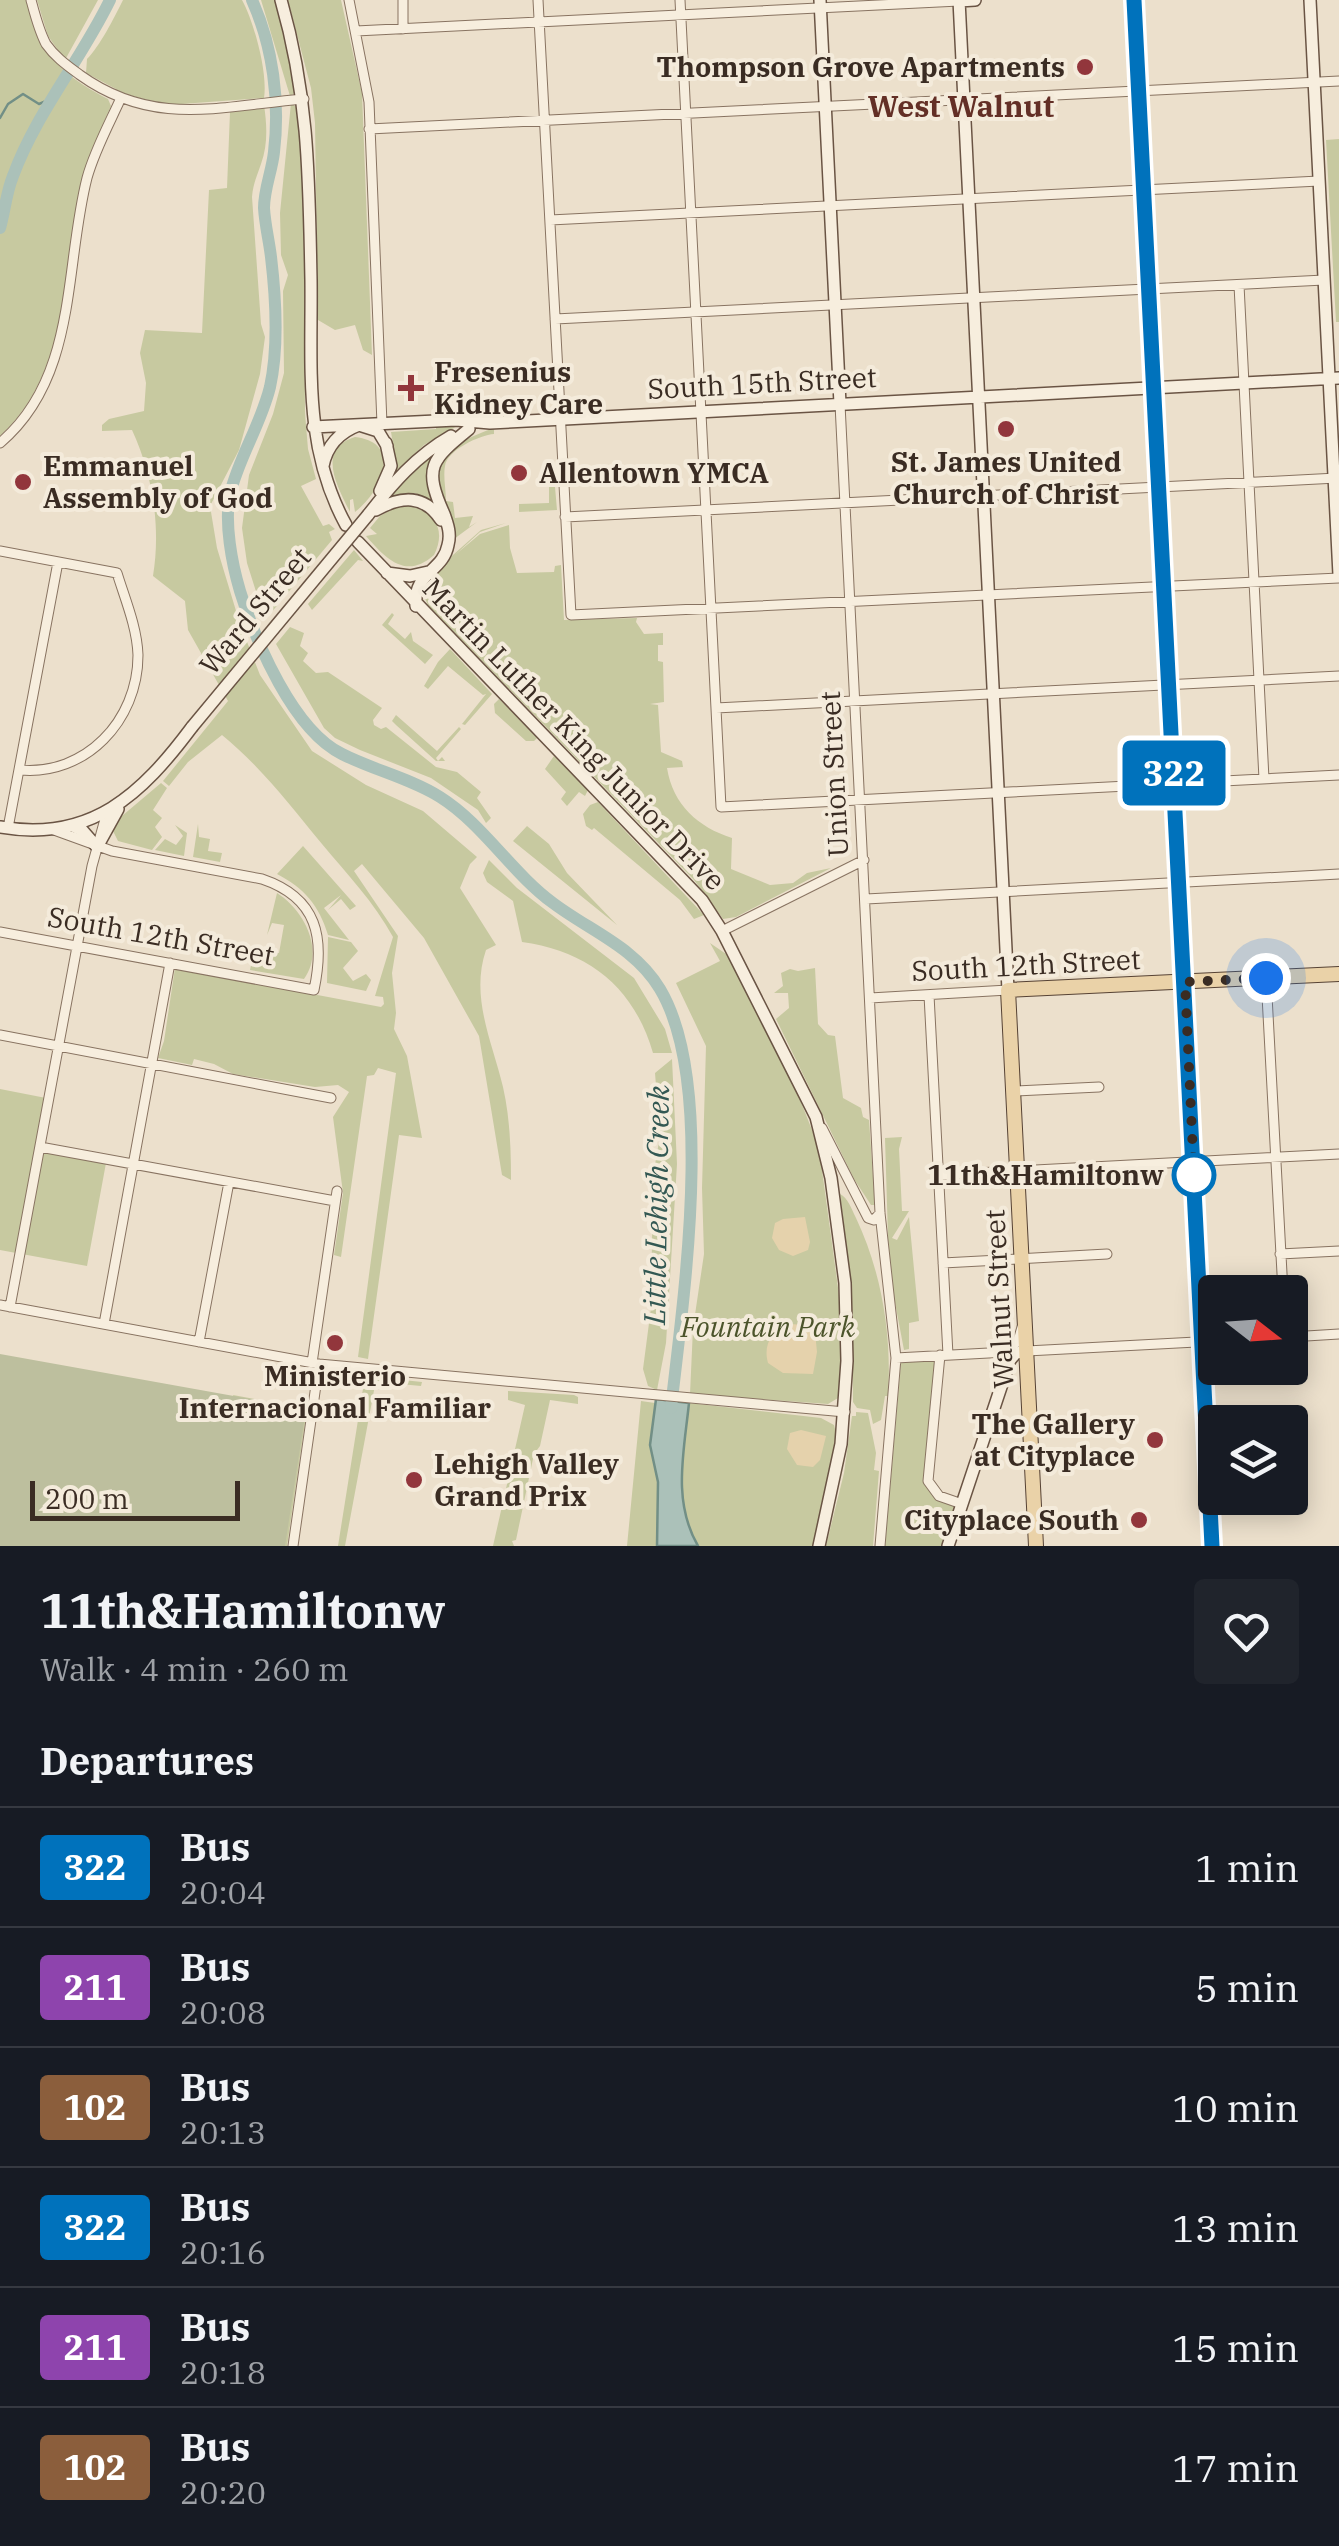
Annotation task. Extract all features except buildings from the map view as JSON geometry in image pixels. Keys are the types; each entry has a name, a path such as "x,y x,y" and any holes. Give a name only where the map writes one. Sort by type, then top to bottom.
{"main road":[{"path":"282,0 297,100 314,427 324,480 346,525"},
{"path":"975,0 958,0 1008,990"},
{"path":"1134,0 1194,1160 1204,1275"},
{"path":"1310,0 1324,280 1334,378 1339,576"},
{"name":"Union Street","path":"820,4 840,404"},
{"name":"South 15th Street","path":"314,427 477,420 490,423 1334,378"},
{"name":"Ward Street","path":"4,827 49,829 74,825 128,799 143,786 367,513 420,456 469,429 490,423"},
{"path":"382,424 386,446"},
{"path":"324,480 328,449 339,436 359,425 378,431 390,457 389,476 367,513"},
{"path":"416,606 418,585 442,559 450,532 432,487 432,468 438,456 469,429"},
{"path":"367,513 396,500 412,499 427,504 440,516 445,532 442,559"},
{"name":"Martin Luther King Junior Drive","path":"358,542 692,888 722,931 816,1117 834,1195 846,1312 845,1412 830,1506 819,1546"},
{"path":"386,574 410,576 428,572"},
{"path":"74,825 97,847 114,814 128,799"},
{"name":"South 12th Street","path":"1008,990 1339,974"},
{"name":"Walnut Street","path":"1008,990 1036,1546"},
{"path":"948,1546 1009,1356 1027,1351"},
{"path":"1004,1380 1012,1369 1028,1369"},
{"path":"1210,1385 1212,1546"}],"street":[{"path":"31,0 46,42 64,63 120,100 166,110 297,100"},
{"path":"350,0 369,102 382,424"},
{"path":"403,0 404,29"},
{"path":"538,0 570,615 1339,576"},
{"path":"680,0 721,806 1339,775"},
{"path":"356,31 820,4 958,0"},
{"path":"369,129 1339,81"},
{"path":"0,443 28,414 50,371 65,321 88,176 120,100"},
{"path":"550,220 1319,181"},
{"path":"555,319 1324,280"},
{"path":"1239,285 1264,779"},
{"name":"Union Street","path":"840,404 880,1213 896,1358 881,1546"},
{"path":"566,517 1337,478"},
{"path":"0,552 117,572 138,652 136,677 127,705 104,740 74,762 46,770 20,770"},
{"path":"4,827 20,770 58,562"},
{"path":"716,708 1339,676"},
{"path":"107,812 99,830 40,1148 5,1306 316,1363 845,1412"},
{"path":"49,829 97,847"},
{"name":"South 12th Street","path":"0,932 314,990 320,951 316,928 306,908 282,888 262,879 97,847"},
{"path":"722,931 864,860"},
{"path":"866,898 1339,874"},
{"path":"104,1324 170,963"},
{"path":"1266,978 1281,1275"},
{"name":"South 12th Street","path":"870,998 1008,990"},
{"path":"929,995 944,1355 928,1481 939,1496 962,1504"},
{"path":"0,1035 331,1098"},
{"path":"1014,1091 1099,1087"},
{"path":"816,1117 868,1218 885,1266"},
{"path":"40,1148 229,1182 336,1196 292,1546"},
{"path":"938,1175 1339,1154"},
{"path":"831,1178 836,1174 847,1176"},
{"path":"199,1342 229,1182"},
{"path":"834,1195 843,1187 856,1196"},
{"path":"868,1218 874,1220 880,1213"},
{"path":"1280,1254 1339,1250"},
{"path":"943,1263 1107,1254"},
{"path":"896,1358 1009,1356 1026,1315"},
{"path":"1308,1336 1339,1334"},
{"path":"1027,1351 1198,1342"}],"green space":[{"path":"0,0 26,0 55,60 76,80 108,99 111,106 83,182 51,354 22,412 0,436"},
{"path":"37,0 98,0 65,60 48,36"},
{"path":"123,0 242,0 259,48 264,98 168,105 116,92 86,73 87,59"},
{"path":"261,0 278,0 298,91 290,96"},
{"path":"288,0 341,0 362,93 372,355 363,350 355,325 335,330 318,320 315,123 311,88"},
{"path":"291,103 299,109 303,128 305,413 316,479 301,486 323,526 329,524 335,529 329,532 332,540 265,620 247,563 242,528 249,475 284,373 283,291 288,275 281,255 280,213"},
{"path":"264,105 266,142 252,197 265,337 260,374 239,450 210,506 217,548 260,675 312,751 366,785 423,811 477,857 460,888 496,945 486,950 481,1002 505,1099 511,1180 502,1175 479,1036 424,938 362,864 354,871 398,936 392,973 394,1029 407,1056 422,1138 399,1135 368,1359 358,1357 396,1073 378,1068 374,1075 367,1076 341,1257 334,1255 343,1193 333,1117 349,1092 338,1085 315,1087 233,1074 194,1059 192,1065 158,1058 175,968 381,1007 383,997 375,996 393,937 369,900 287,801 222,735 188,762 169,786 163,781 228,701 188,630 185,601 153,576 153,502 132,430 102,431 102,425 109,419 144,411 146,383 140,353 145,330 202,333 209,190 227,188 230,112"},
{"path":"1339,139 1339,322 1336,322 1326,140"},
{"path":"436,424 459,425 424,445 394,473 391,432 436,429"},
{"path":"494,428 494,434 465,444 447,460 446,501 453,502 455,518 473,516 469,527 477,522 454,539 440,498 437,469 453,448"},
{"path":"355,437 370,441 384,458 373,493 355,512 353,499 350,500 350,512 336,480 333,459 343,443"},
{"path":"439,450 436,504 415,493 392,495 417,466"},
{"path":"549,487 555,487 557,510 519,512 519,504 549,503"},
{"path":"401,504 420,509 438,527 434,555 414,566 389,559 366,536 377,534 370,528 380,516"},
{"path":"506,523 480,532 455,555 480,534 509,525 517,573 554,572 555,566 561,565 564,620 637,618 644,634 663,633 658,661 663,662 664,702 650,704 658,705 661,752 682,761 683,767 667,768 681,804 708,828 732,838 731,869 770,885 793,883 807,873 831,868 736,917 723,919 694,880 428,605 421,590 444,563 481,530"},
{"path":"354,550 363,561 358,560 312,610 308,604"},
{"path":"392,613 388,624 405,639 411,632 413,641 433,655 425,664 382,625"},
{"path":"290,627 304,633 300,646 308,653 303,661 316,673 328,672 382,708 373,720 374,725 386,727 436,767 457,772 481,792 477,798 491,818 486,823 478,810 431,778 360,750 324,728 276,644"},
{"path":"450,649 492,694 465,725 462,724 486,694 448,666 428,689 424,686"},
{"path":"499,699 537,738 534,741 526,741 495,713 494,704"},
{"path":"396,715 437,751 461,729 436,761 392,721"},
{"path":"554,756 588,790 585,796 579,792 567,806 561,799 566,792 545,769"},
{"path":"161,783 167,788 153,810 162,818 155,827 162,837 152,850 118,841 113,831 116,821"},
{"path":"598,802 704,915 694,919 680,900 594,828 586,826 583,814"},
{"path":"198,824 199,837 210,839 208,851 222,853 220,862 193,857"},
{"path":"175,825 187,833 184,856 155,850 165,839 176,845 183,836"},
{"path":"527,826 549,844 567,873 617,925 513,841"},
{"path":"303,846 356,906 350,910 341,899 328,910 341,895 324,908 349,940 328,935 309,898 277,874"},
{"path":"489,860 517,888 634,978 665,1029 672,1053 653,1053 634,1009 605,976 568,954 522,942 513,901 487,882 483,873"},
{"path":"277,893 296,910 308,931 312,956 304,979 250,970 252,960 266,962 269,951 279,953 284,925 272,923 267,935"},
{"path":"328,937 351,942 358,951 343,968 353,981 366,974 371,980 366,991 327,983"},
{"name":"Fountain Park","path":"710,943 729,956 801,1102 819,1148 839,1295 838,1398 828,1404 690,1394 693,1328 704,1254 706,1046 676,983 720,961"},
{"path":"815,968 818,1024 828,1035 835,1036 843,1098 861,1108 863,1117 869,1120 875,1205 871,1205 854,1179 776,1019 789,1008 788,993 774,993 783,986 781,973"},
{"path":"672,1059 677,1164 666,1343 657,1390 648,1386 643,1369 651,1308 653,1176 660,1136 655,1073"},
{"path":"0,1089 46,1098 37,1149 106,1163 87,1266 0,1250"},
{"path":"902,1137 902,1211 909,1211 892,1238 897,1240 909,1217 919,1321 909,1323 909,1349 904,1350 889,1271 885,1138"},
{"path":"840,1194 849,1204 865,1239 883,1305 888,1396 881,1420 873,1424 870,1410 857,1408 853,1402 852,1290"},
{"path":"0,1354 306,1409 285,1546 0,1546"},
{"path":"937,1360 925,1484 939,1500 956,1510 944,1546 885,1546 901,1362"},
{"path":"365,1376 422,1382 421,1386 379,1382 375,1385 345,1546 338,1546"},
{"path":"508,1391 574,1395 578,1404 550,1400 516,1540 512,1541 514,1546 493,1546 525,1405 508,1400"},
{"path":"233,1395 307,1409 287,1546 281,1546"},
{"path":"641,1401 655,1403 650,1445 658,1482 657,1546 627,1546"},
{"name":"Fountain Park","path":"689,1403 821,1418 834,1425 825,1504 814,1546 698,1546 682,1494"},
{"path":"856,1412 868,1413 876,1453 874,1470 879,1471 873,1546 826,1546 844,1473 852,1416"}],"sand":[{"path":"805,1217 808,1250 793,1256 779,1250 772,1238 775,1223"},
{"path":"790,1324 805,1325 815,1332 813,1374 783,1373 768,1363 770,1339"},
{"path":"801,1430 826,1436 820,1460 813,1467 797,1465 787,1449 790,1433"}],"water":[{"path":"656,1399 689,1403 682,1494 698,1546 657,1546 658,1482 650,1445"}],"waterway":[{"name":"Little Lehigh Creek","path":"0,228 23,153 110,0"},
{"name":"Little Lehigh Creek","path":"252,0 270,55 275,94 274,152 264,208 276,339 270,387 228,505 230,543 240,591 279,683 308,726 324,742 354,760 428,790 456,808 538,891 625,951 660,989 677,1030 687,1079 691,1134 688,1253 671,1408"},
{"path":"0,118 8,104 23,94 39,104 51,99"}],"bus line":[{"name":"322","path":"1134,0 1212,1546"}],"place":[{"name":"Thompson Grove Apartments","path":"1085,67"},
{"name":"Fresenius Kidney Care","path":"411,388"},
{"name":"St. James United Church of Christ","path":"1006,429"},
{"name":"Allentown YMCA","path":"519,473"},
{"name":"Emmanuel Assembly of God","path":"23,482"},
{"name":"11th&Hamiltonw","path":"1194,1175"},
{"name":"Ministerio Internacional Familiar","path":"335,1343"},
{"name":"The Gallery at Cityplace","path":"1155,1440"},
{"name":"Lehigh Valley Grand Prix","path":"414,1480"},
{"name":"Cityplace South","path":"1139,1520"}],"district":[{"name":"West Walnut","path":"961,107"}],"route":[{"path":"1194,1175 1185,982 1266,978"}]}
